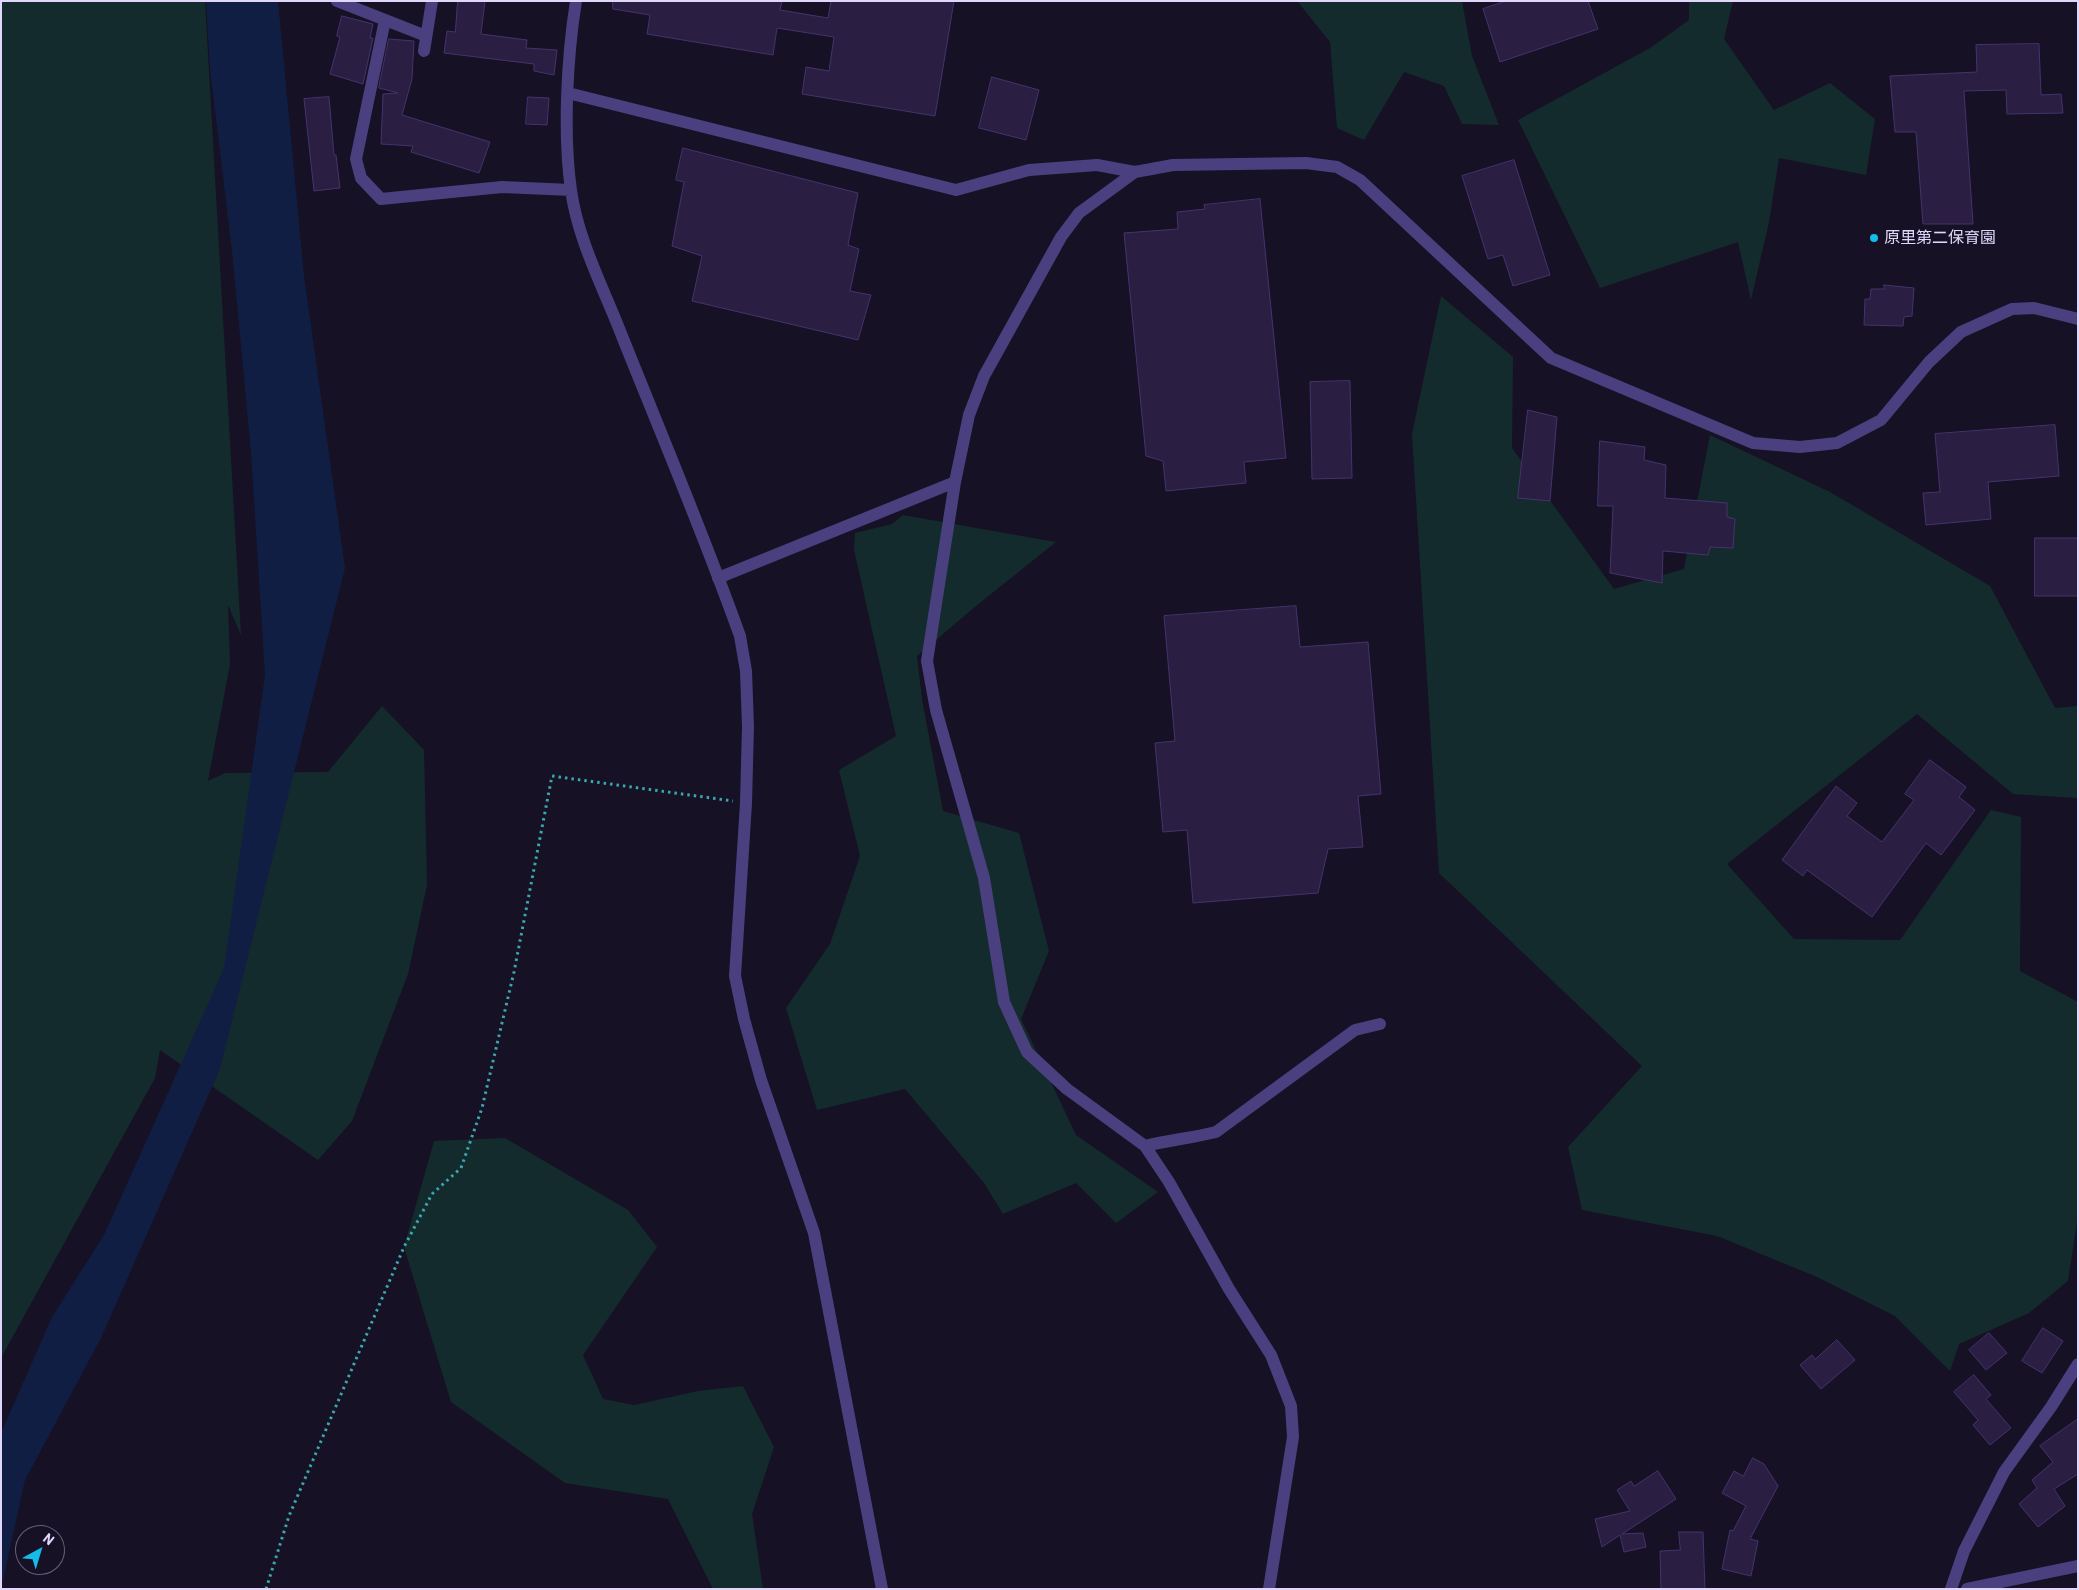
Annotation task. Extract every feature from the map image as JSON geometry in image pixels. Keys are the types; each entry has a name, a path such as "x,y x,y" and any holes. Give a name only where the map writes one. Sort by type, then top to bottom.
{"street":[{"path":"337,1 426,36"},
{"path":"424,51 432,1"},
{"path":"576,1 571,34 568,93 571,190 590,258 740,636 746,671 748,727 746,803 735,976 744,1019 761,1080 814,1232 882,1589"},
{"path":"386,20 356,159 361,178 381,199 502,188 571,190"},
{"path":"568,93 956,190 1029,170 1097,165 1135,172 1173,165 1306,163 1338,167 1360,180 1551,358 1753,443 1800,448 1837,443 1881,420 1929,362 1961,332 2012,309 2034,308 2078,319"},
{"path":"1135,172 1079,213 1061,237 984,376 969,415 955,482 927,661 936,710 984,878 1004,1002 1027,1052 1067,1089 1146,1146 1169,1182 1229,1289 1271,1355 1291,1406 1293,1437 1269,1589"},
{"path":"718,578 955,482"},
{"path":"1146,1146 1167,1140 1194,1138 1216,1132 1355,1030 1380,1024"},
{"path":"1951,1589 1964,1551 2004,1472 2051,1408 2078,1364"},
{"path":"1967,1589 2078,1566"}],"path":[{"path":"266,1589 290,1516 404,1247 432,1194 462,1168 482,1108 514,972 552,776 746,803"}],"green space":[{"path":"1,1 205,1 241,635 228,605 230,664 208,781 225,773 328,772 382,706 424,750 427,885 408,974 352,1121 318,1160 160,1050 155,1078 1,1358"},
{"path":"1297,1 1462,1 1472,56 1499,125 1462,124 1444,86 1404,72 1364,140 1337,128 1330,42"},
{"path":"1689,1 1733,1 1724,39 1774,110 1830,83 1875,119 1866,175 1779,158 1769,222 1751,300 1738,242 1600,288 1518,120 1650,48 1689,20"},
{"path":"1441,296 1513,357 1512,448 1614,589 1684,569 1710,435 1830,492 1990,586 2055,708 2078,706 2078,798 2013,794 1917,714 1727,864 1794,939 1900,940 1991,810 2021,817 2020,971 2078,1002 2078,1216 2068,1281 2029,1313 1959,1344 1950,1371 1895,1316 1817,1277 1717,1236 1582,1210 1568,1147 1642,1066 1439,873 1412,434"},
{"path":"903,515 1056,542 917,656 922,699 943,811 1019,833 1049,951 1021,1019 1076,1135 1158,1192 1116,1223 1076,1183 1003,1214 984,1183 905,1089 817,1110 786,1008 830,944 860,856 839,770 896,736 854,550 855,533 892,524"},
{"path":"505,1138 628,1210 657,1247 583,1355 603,1399 634,1405 698,1391 743,1386 774,1447 752,1514 763,1589 713,1589 668,1499 565,1483 451,1402 404,1247 434,1141"}],"water":[{"path":"206,1 278,1 304,276 345,568 220,1069 101,1338 25,1480 1,1589 1,1433 52,1317 104,1235 224,968 265,675 251,452 232,251 210,69"}],"building":[{"path":"458,1 485,1 481,34 527,40 526,48 557,50 554,75 534,71 534,64 444,53 447,31 455,32"},
{"path":"613,1 782,1 780,10 828,18 831,1 954,1 935,116 802,94 806,67 829,71 834,37 777,28 773,55 647,34 650,15 613,9"},
{"path":"1506,1 1588,1 1598,29 1500,62 1483,9"},
{"path":"342,16 373,24 370,38 373,38 363,84 330,74 340,37 337,36"},
{"path":"389,39 414,41 412,79 402,115 490,142 479,173 411,152 413,146 381,144 383,94 398,93 379,88"},
{"path":"2039,44 2041,95 2061,94 2063,113 2007,114 2006,90 1964,91 1973,224 1923,224 1916,132 1895,132 1890,76 1977,72 1976,45"},
{"path":"992,77 1039,90 1026,140 979,128"},
{"path":"329,97 334,155 336,155 340,188 314,191 304,99"},
{"path":"528,97 549,98 547,125 526,124"},
{"path":"683,148 858,193 848,245 859,249 850,291 871,295 858,340 692,301 702,256 672,246 684,182 676,180"},
{"path":"1514,160 1550,275 1513,286 1503,255 1488,259 1462,176"},
{"path":"1260,199 1286,458 1244,462 1246,483 1166,491 1163,461 1146,456 1124,233 1178,229 1177,212 1205,209 1204,205"},
{"path":"1884,285 1914,288 1912,316 1904,317 1903,326 1864,325 1865,299 1870,299 1871,289 1884,289"},
{"path":"1350,381 1352,478 1312,479 1310,382"},
{"path":"1528,410 1557,417 1550,501 1518,498"},
{"path":"2055,425 2059,476 1988,482 1991,519 1926,525 1923,493 1940,492 1935,434"},
{"path":"1600,441 1645,447 1644,460 1666,465 1665,498 1727,503 1727,517 1735,519 1733,548 1710,547 1708,555 1663,551 1662,583 1610,573 1613,506 1598,506"},
{"path":"2035,538 2078,538 2078,596 2035,596"},
{"path":"1296,606 1300,647 1368,642 1381,794 1358,796 1363,847 1328,849 1318,893 1193,903 1187,830 1163,832 1155,743 1175,741 1164,616"},
{"path":"1930,760 1966,787 1959,797 1975,810 1941,855 1926,843 1872,917 1807,870 1803,876 1782,860 1836,786 1857,803 1847,816 1882,842 1914,800 1905,794"},
{"path":"2043,1328 2063,1341 2042,1373 2022,1361"},
{"path":"1989,1333 2007,1353 1986,1370 1969,1350"},
{"path":"1837,1340 1855,1360 1821,1389 1800,1365 1812,1355 1815,1359"},
{"path":"1974,1375 1991,1395 1986,1399 2011,1428 1990,1445 1973,1425 1978,1420 1954,1392"},
{"path":"2078,1419 2078,1474 2054,1489 2065,1506 2038,1527 2019,1504 2037,1488 2032,1480 2053,1462 2040,1446"},
{"path":"1753,1458 1764,1464 1778,1486 1750,1539 1758,1541 1751,1576 1722,1569 1730,1530 1733,1531 1746,1506 1722,1493 1734,1471 1743,1476"},
{"path":"1658,1471 1676,1499 1622,1534 1643,1533 1646,1547 1624,1552 1620,1535 1602,1547 1595,1519 1630,1511 1617,1490 1631,1481 1634,1486"},
{"path":"1679,1532 1703,1532 1705,1589 1661,1589 1660,1551 1680,1550"}],"place":[{"name":"原里第二保育園","path":"1874,238"}]}
